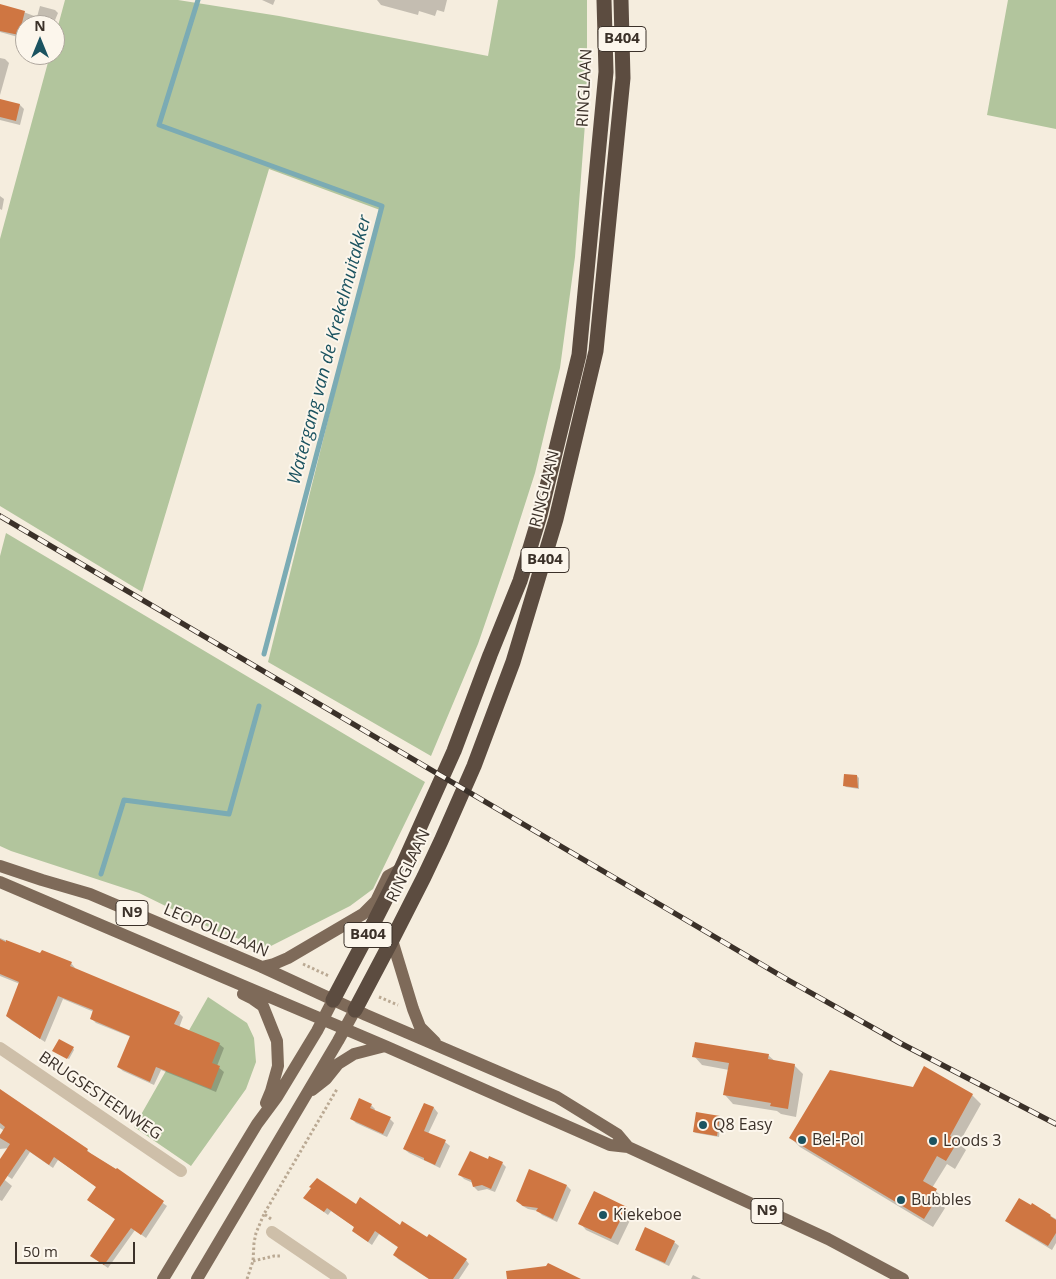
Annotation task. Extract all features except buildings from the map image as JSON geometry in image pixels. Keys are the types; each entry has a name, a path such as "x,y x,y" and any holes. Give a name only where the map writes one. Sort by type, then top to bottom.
{"highway":[{"name":"RINGLAAN","path":"333,1000 401,869 454,751 520,581 540,515 579,355 606,72 604,0"},
{"name":"RINGLAAN","path":"355,1010 442,841 488,732 516,655 556,519 596,351 623,78 621,0"}],"main road":[{"name":"LEOPOLDLAAN","path":"0,866 90,894 262,967 333,1000"},
{"path":"262,967 274,964 296,953 363,914 376,901 388,876 401,869"},
{"name":"N9","path":"0,882 385,1046 610,1145 628,1147 828,1239 903,1279"},
{"path":"392,940 420,1027 438,1046"},
{"path":"225,978 241,993 263,1006 277,1041 278,1066 271,1091 257,1124"},
{"path":"162,1279 257,1124 277,1097 333,1000"},
{"name":"N9","path":"333,1000 557,1097 617,1134 628,1147"},
{"path":"197,1279 355,1010"},
{"path":"306,1095 326,1079 338,1064 354,1054 385,1046"}],"street":[{"name":"BRUGSESTEENWEG","path":"0,1048 181,1171"},
{"path":"274,1234 341,1279"}],"path":[{"path":"296,953 301,963 343,982"},
{"path":"375,996 413,1009"},
{"path":"247,1279 253,1261 256,1233 264,1214 342,1081"},
{"path":"264,1214 277,1223 274,1234"},
{"path":"253,1261 274,1256 294,1257 305,1254"}],"green space":[{"path":"65,0 178,0 279,16 488,56 498,0 587,0 587,97 575,257 560,368 535,473 509,554 478,644 431,756 268,662 380,210 269,169 142,592 0,506 0,239 47,65 65,65 65,15 61,15"},
{"path":"1008,0 1056,0 1056,129 987,115"},
{"path":"6,533 425,782 373,889 350,906 267,948 221,933 139,893 0,846 0,556"},
{"path":"208,997 247,1023 254,1038 256,1062 246,1089 191,1166 134,1127"}],"waterway":[{"name":"Watergang van de Krekelmuitakker","path":"198,0 159,125 382,206 264,654"},
{"path":"101,874 124,800 229,814 259,706"}],"railway":[{"path":"0,516 788,980 900,1043 1056,1124"}],"place":[{"name":"Q8 Easy","path":"703,1125"},
{"name":"Bel-Pol","path":"802,1140"},
{"name":"Loods 3","path":"933,1141"},
{"name":"Bubbles","path":"901,1200"},
{"name":"Kiekeboe","path":"603,1215"}]}
